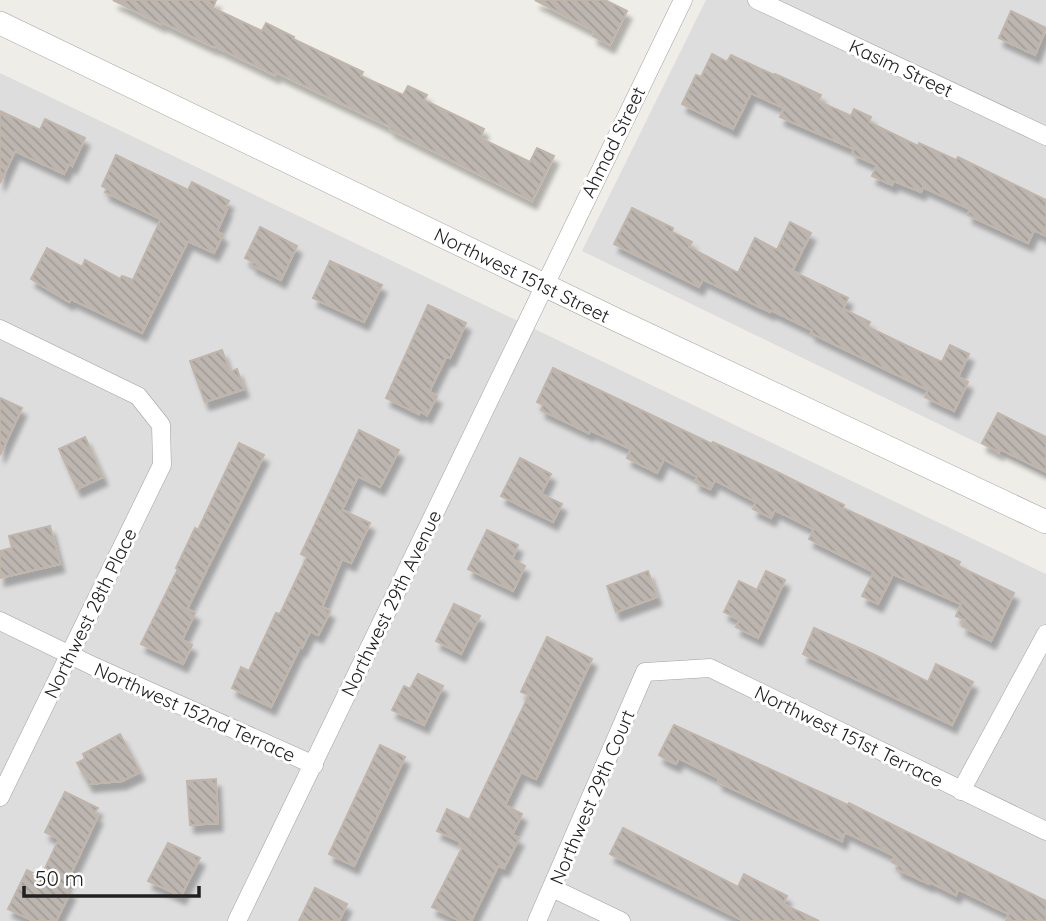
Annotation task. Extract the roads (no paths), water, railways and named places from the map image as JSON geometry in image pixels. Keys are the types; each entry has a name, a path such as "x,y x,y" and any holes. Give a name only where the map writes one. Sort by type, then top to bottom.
{"street":[{"name":"Ahmad Street","path":"544,285 683,0"},
{"name":"Kasim Street","path":"757,0 1046,136"},
{"name":"Northwest 151st Street","path":"0,23 544,285 1046,522"},
{"name":"Northwest 29th Avenue","path":"237,921 544,285"},
{"name":"Northwest 28th Place","path":"0,329 138,396 161,425 162,465 0,797"},
{"name":"Northwest 152nd Terrace","path":"0,621 69,655 314,765"},
{"path":"961,791 1046,634"},
{"name":"Northwest 151st Terrace","path":"645,672 710,668 1046,831"},
{"name":"Northwest 29th Court","path":"537,921 645,672"},
{"path":"552,888 621,921"}]}
